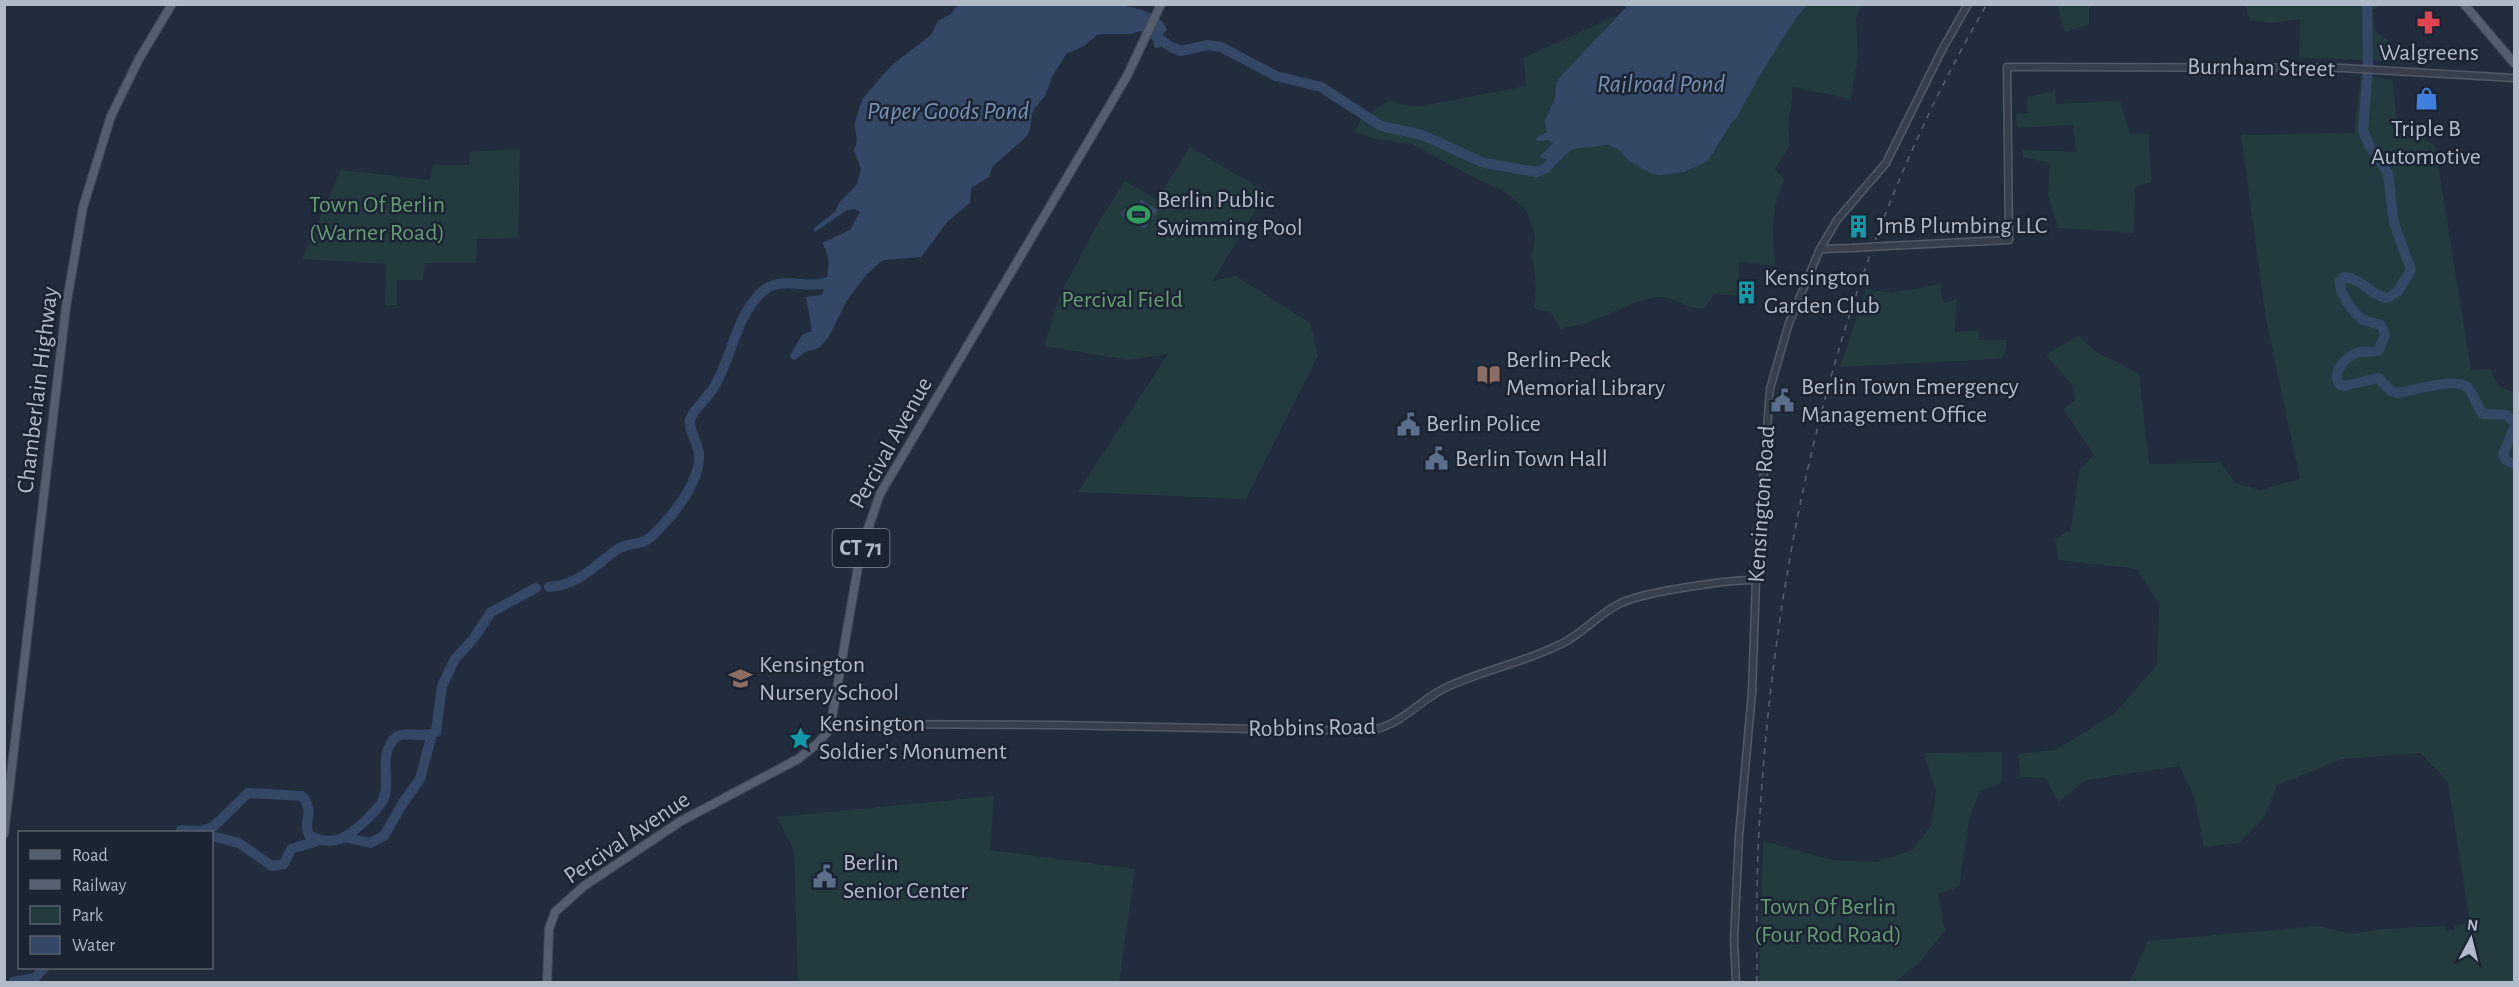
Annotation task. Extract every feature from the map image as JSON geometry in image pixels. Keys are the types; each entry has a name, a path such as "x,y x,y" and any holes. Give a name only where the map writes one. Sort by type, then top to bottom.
{"main road":[{"name":"Chamberlain Highway","path":"4,834 66,307 78,229 91,175 111,116 139,59 172,4"},
{"name":"Percival Avenue","path":"546,982 549,929 555,912 584,886 672,827 798,759 823,738 832,724 861,549 868,521 880,494 1117,94 1161,4"},
{"path":"2464,4 2514,63"}],"street":[{"name":"Kensington Road","path":"1736,982 1734,940 1737,871 1752,693 1756,580 1770,389 1790,323 1820,249 1837,220 1886,163 1967,5"},
{"name":"Burnham Street","path":"1820,249 2009,240 2007,67 2363,69 2514,78"},
{"name":"Robbins Road","path":"832,724 1056,725 1370,731 1387,727 1404,718 1430,697 1449,686 1564,643 1620,603 1640,595 1756,580"}],"green space":[{"path":"1807,5 1861,5 1856,19 1858,56 1851,99 1792,87 1788,123 1790,145 1775,169 1785,180 1775,211 1773,233 1775,266 1739,262 1738,296 1714,294 1705,308 1693,308 1671,299 1651,298 1592,321 1560,329 1552,313 1534,308 1536,286 1532,256 1535,236 1527,211 1504,191 1412,144 1375,139 1355,132 1361,118 1389,101 1417,107 1526,86 1524,58 1617,15 1555,86 1547,120 1547,133 1537,141 1547,140 1553,143 1540,157 1543,160 1560,160 1573,149 1609,145 1619,150 1629,161 1652,174 1684,172 1708,161 1736,119 1794,21"},
{"path":"2057,5 2092,5 2089,9 2089,24 2065,32"},
{"path":"2246,5 2379,5 2373,11 2375,32 2389,41 2402,62 2299,57 2300,19 2272,23 2249,20"},
{"path":"2361,75 2393,80 2397,132 2413,132 2435,146 2471,370 2490,369 2499,387 2513,392 2514,390 2514,982 2130,982 2148,941 2318,926 2352,934 2383,929 2445,926 2446,931 2455,930 2455,926 2470,923 2448,782 2420,753 2342,759 2277,785 2264,818 2239,843 2204,847 2194,796 2179,766 2086,780 2058,802 2046,778 2020,777 2018,754 2055,750 2113,715 2157,665 2159,603 2137,569 2059,560 2055,539 2071,530 2079,471 2094,455 2063,409 2075,400 2073,386 2046,355 2078,335 2095,351 2139,374 2149,464 2221,463 2235,483 2260,490 2300,479 2266,319 2241,135 2354,133"},
{"path":"2055,91 2056,104 2120,101 2130,134 2149,134 2151,182 2135,187 2134,233 2058,228 2048,196 2050,163 2023,157 2023,150 2076,152 2073,125 2017,128 2016,114 2028,113 2027,97"},
{"name":"Percival Field","path":"1190,147 1266,192 1213,281 1236,276 1310,323 1318,356 1246,499 1078,492 1168,354 1130,360 1044,346 1060,295 1098,223 1125,181 1157,200"},
{"name":"Town Of Berlin (Warner Road)","path":"520,149 518,238 477,239 476,263 425,263 423,280 397,280 397,305 385,305 386,264 302,259 341,170 430,180 433,165 469,165 470,152"},
{"path":"1940,284 1943,303 1957,299 1955,332 1978,330 1979,340 2006,340 2003,357 1840,367 1866,289 1892,293"},
{"name":"Town Of Berlin (Four Rod Road)","path":"2002,752 2002,783 1980,791 1970,815 1959,887 1938,894 1945,930 1920,962 1895,982 1759,982 1763,841 1833,860 1877,862 1912,850 1931,826 1936,791 1924,753"},
{"path":"994,796 990,850 1135,869 1119,982 798,982 794,851 777,817"}],"water":[{"name":"Paper Goods Pond","path":"1115,4 1144,11 1158,18 1167,29 1161,37 1161,47 1155,48 1153,39 1140,31 1131,34 1097,35 1084,46 1066,54 1053,75 1045,96 1033,110 1027,136 993,166 989,177 971,188 970,203 948,221 921,257 883,260 866,275 846,302 828,338 819,348 805,352 795,360 792,359 790,356 802,335 812,331 806,297 822,295 826,281 828,262 822,243 850,230 860,212 855,209 847,210 815,232 813,229 835,212 839,203 857,184 861,169 854,150 857,141 855,127 857,116 863,98 892,65 931,35 938,21 951,14 958,5"},
{"name":"Railroad Pond","path":"1628,5 1807,5 1794,21 1736,119 1708,161 1684,172 1652,174 1629,161 1619,150 1608,145 1573,149 1560,160 1542,159 1540,156 1553,143 1547,140 1537,141 1536,138 1547,132 1545,121 1555,97 1556,83"},
{"name":"Berlin Public Swimming Pool","path":"1141,200 1158,210 1152,220 1143,216 1142,218 1149,223 1145,229 1121,215 1125,208 1133,213"}],"waterway":[{"path":"2367,4 2368,68 2363,130 2369,145 2388,173 2394,223 2411,270 2398,291 2388,298 2376,294 2352,279 2345,277 2340,281 2344,296 2354,312 2364,320 2381,325 2385,335 2379,350 2360,352 2345,361 2338,370 2337,380 2340,385 2344,386 2378,378 2391,391 2397,393 2455,383 2468,388 2483,414 2506,415 2514,422"},
{"path":"1150,32 1171,47 1181,51 1208,45 1221,47 1276,76 1321,87 1381,126 1422,135 1484,163 1537,172 1546,168 1562,151"},
{"path":"549,587 577,579 620,548 648,539 683,499 695,477 699,455 690,420 720,376 743,318 757,297 776,284 817,284 837,277"},
{"path":"2514,428 2503,455 2507,461 2514,464"},
{"path":"181,830 201,831 213,827 248,793 302,796 309,812 307,830 309,835 316,839 336,840 352,832 367,820 383,799 386,787 387,753 393,740 407,734 425,735 436,732 442,686 455,659 474,638 491,612 536,588"},
{"path":"344,837 370,843 384,836 420,779 432,734"},
{"path":"213,836 239,843 272,866 284,864 291,849 321,840"},
{"path":"13,982 35,978 43,969"}],"railway":[{"path":"1757,982 1759,835 1769,708 1782,603 1801,499 1826,395 1856,294 1893,195 1937,98 1987,4"}],"place":[{"name":"Walgreens","path":"2429,23"},
{"name":"Triple B Automotive","path":"2426,99"},
{"name":"Berlin Public Swimming Pool","path":"1139,214"},
{"name":"JmB Plumbing LLC","path":"1859,226"},
{"name":"Kensington Garden Club","path":"1746,292"},
{"name":"Berlin-Peck Memorial Library","path":"1488,374"},
{"name":"Berlin Town Emergency Management Office","path":"1783,401"},
{"name":"Berlin Police","path":"1408,424"},
{"name":"Berlin Town Hall","path":"1437,459"},
{"name":"Kensington Nursery School","path":"741,679"},
{"name":"Kensington Soldier's Monument","path":"801,738"},
{"name":"Berlin Senior Center","path":"825,877"}]}
